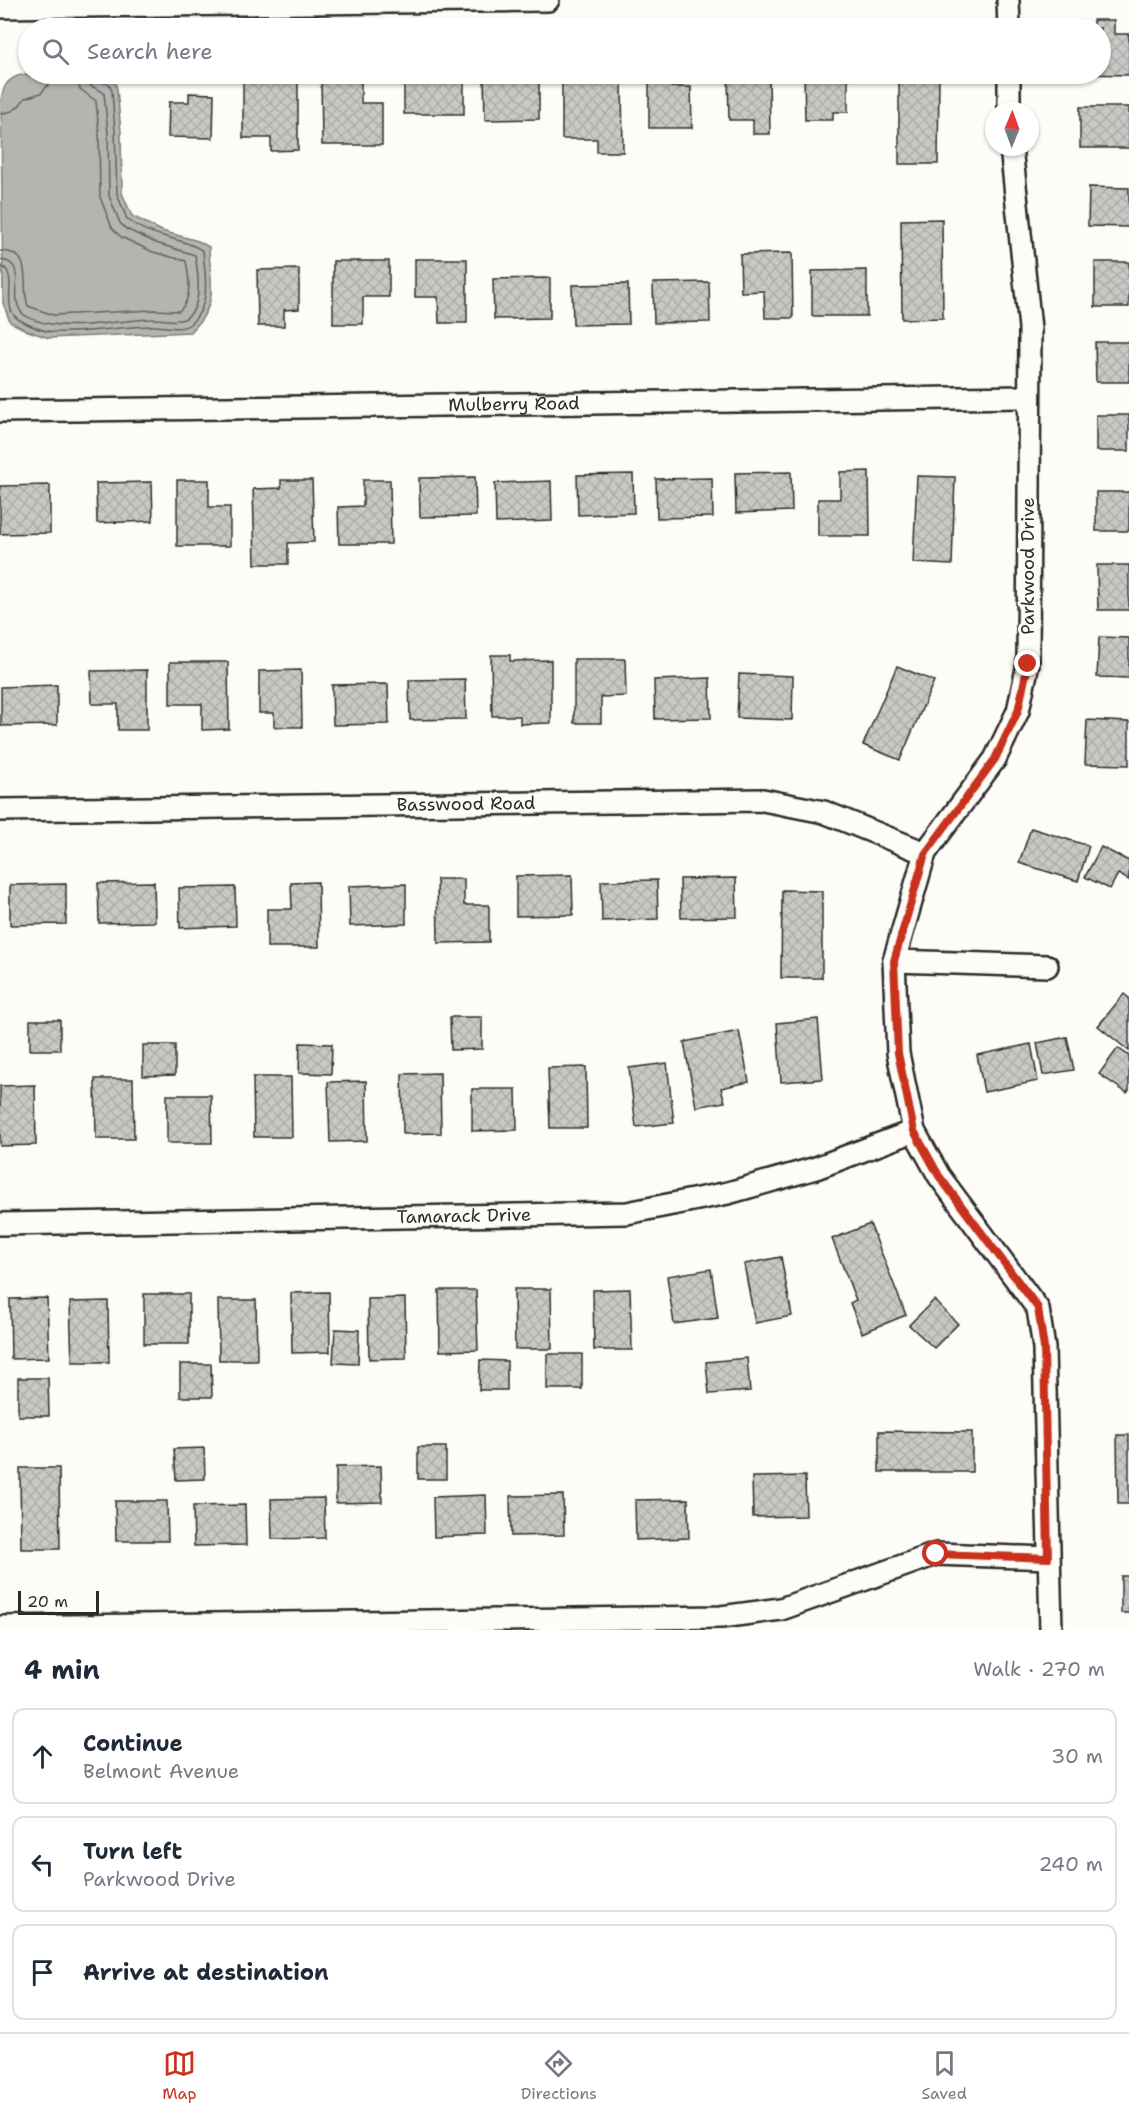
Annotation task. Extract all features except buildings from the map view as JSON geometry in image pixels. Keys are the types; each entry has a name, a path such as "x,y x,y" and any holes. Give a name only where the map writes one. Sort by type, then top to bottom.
{"street":[{"path":"0,7 548,0"},
{"path":"1008,0 1009,18"},
{"path":"1009,84 1010,102"},
{"name":"Parkwood Drive","path":"1012,156 1030,328 1028,664 1018,711 995,759 925,854 894,961 898,1053 914,1131 939,1176 1038,1308 1044,1348 1051,1630"},
{"name":"Mulberry Road","path":"0,411 1029,397"},
{"name":"Basswood Road","path":"0,810 763,800 824,812 925,854"},
{"path":"894,961 1047,966"},
{"name":"Tamarack Drive","path":"0,1224 627,1213 728,1193 816,1168 914,1131"},
{"path":"0,1627 721,1617 781,1609 936,1554 1048,1558"}],"water":[{"path":"18,76 18,84 116,84 121,132 122,193 132,216 162,231 198,241 209,247 210,302 191,332 49,338 10,322 3,303 1,99 3,90 12,79"}],"route":[{"path":"936,1554 1048,1558 1044,1348 1038,1308 939,1176 914,1131 898,1053 894,961 925,854 995,759 1018,711 1028,664"}]}
